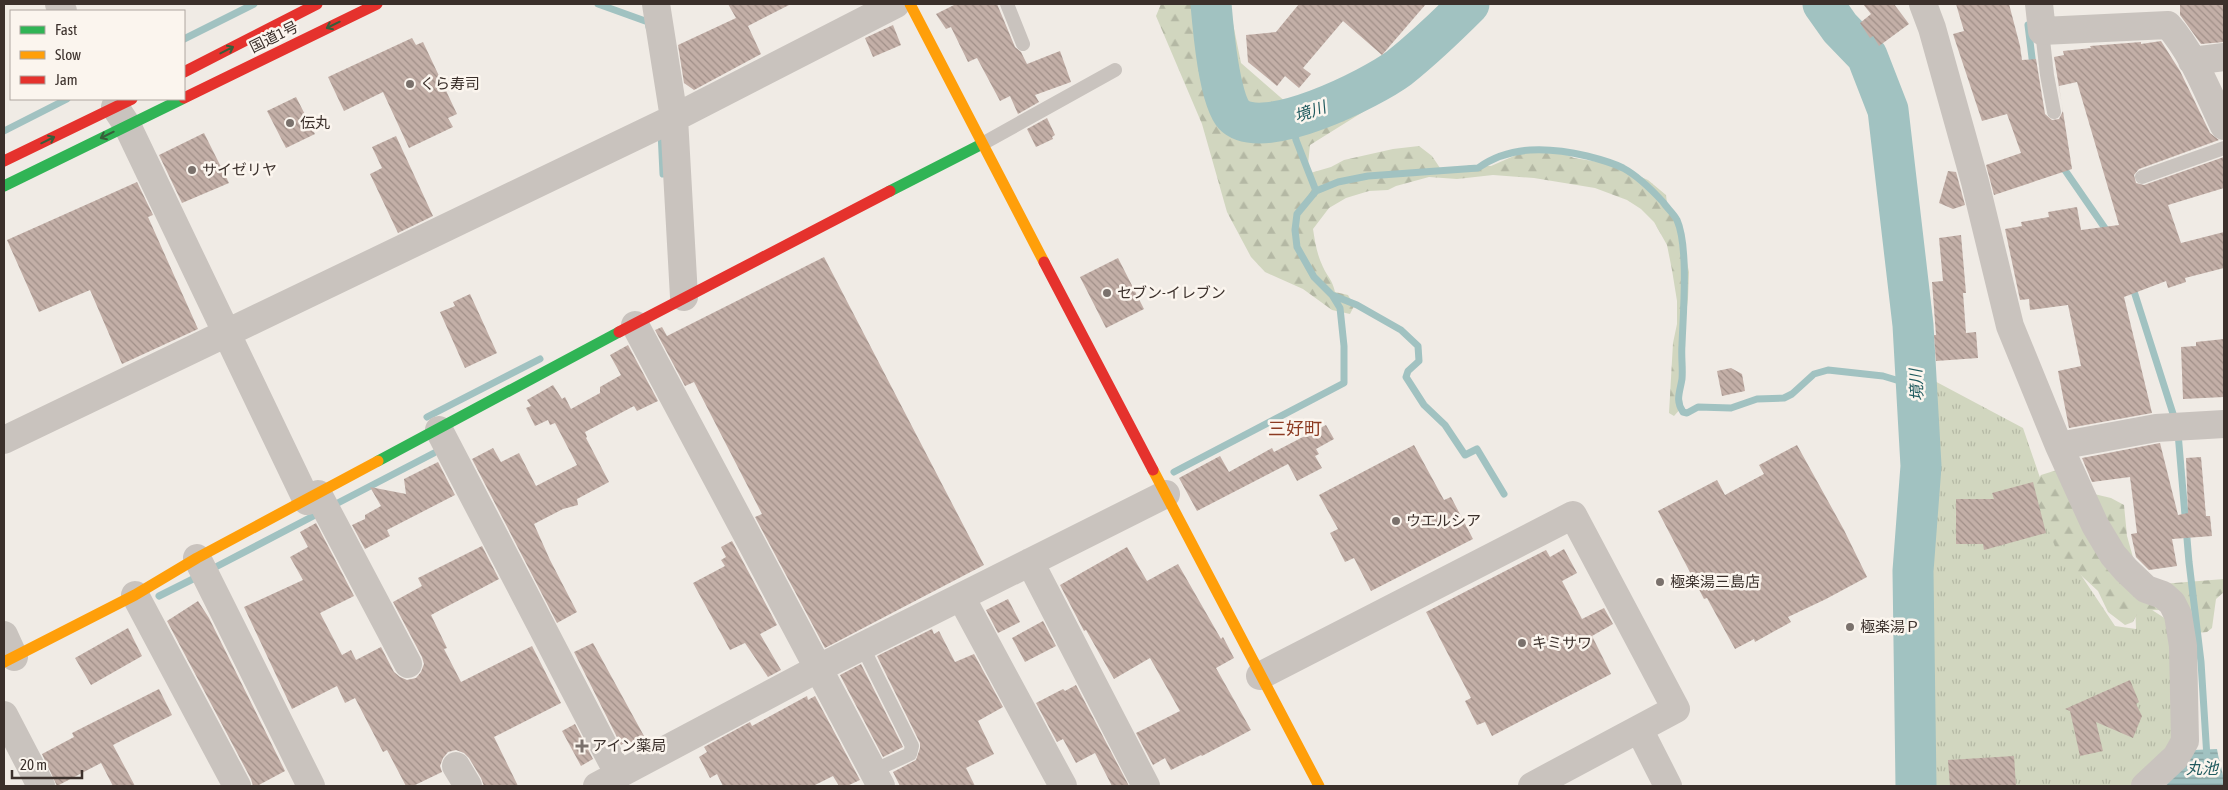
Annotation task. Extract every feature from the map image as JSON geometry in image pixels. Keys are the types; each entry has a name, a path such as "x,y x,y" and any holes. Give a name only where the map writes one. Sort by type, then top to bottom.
{"main road":[{"name":"国道1号","path":"185,71 317,4"},
{"name":"国道1号","path":"185,97 377,4"},
{"path":"910,4 1319,786"},
{"name":"国道1号","path":"4,161 122,108 171,100"},
{"name":"国道1号","path":"4,186 122,108"},
{"path":"7,652 135,595 197,558 440,430 684,297 982,144"}],"street":[{"path":"656,4 674,118 684,297"},
{"path":"4,440 674,118 896,4"},
{"path":"1922,4 1932,28 1975,182 2010,326 2059,446 2095,524 2113,555 2146,589 2163,595 2172,603 2178,615 2183,646 2185,741 2176,757 2145,786"},
{"path":"2039,4 2042,31 2168,25 2192,61 2224,126"},
{"path":"2192,61 2224,57"},
{"path":"122,108 226,333 313,498 408,664"},
{"path":"635,325 877,779"},
{"path":"2059,446 2176,426 2224,424"},
{"path":"440,430 608,780 819,668 1166,494"},
{"path":"1260,676 1573,515 1676,710 1532,786"},
{"path":"197,558 311,786"},
{"path":"1030,562 1146,786"},
{"path":"135,595 237,786"},
{"path":"961,597 1063,786"},
{"path":"4,715 42,786"},
{"path":"1639,729 1668,786"}],"lane":[{"path":"1007,4 1022,44"},
{"path":"2042,31 2047,75 2054,112"},
{"path":"982,144 1115,70"},
{"path":"2142,177 2224,148"},
{"path":"862,646 912,746 910,754 877,779"}],"green space":[{"path":"1161,4 1229,4 1241,63 1287,103 1364,83 1379,102 1310,145 1307,174 1331,167 1344,160 1393,149 1419,146 1432,156 1440,168 1457,170 1469,165 1491,166 1523,152 1548,147 1574,158 1611,164 1648,180 1666,195 1667,203 1678,217 1689,272 1684,333 1684,365 1681,381 1682,407 1674,416 1669,413 1673,343 1677,324 1677,301 1667,245 1654,222 1641,209 1627,200 1595,188 1534,178 1493,175 1457,179 1429,177 1388,190 1369,191 1346,198 1329,208 1313,229 1319,258 1333,284 1335,292 1348,295 1354,306 1350,314 1332,310 1303,289 1265,272 1251,257 1227,212 1202,124 1156,16"},
{"path":"1929,378 2023,428 2065,551 2115,626 2136,629 2135,599 2180,628 2185,741 2139,786 1922,786"},
{"path":"2057,470 2094,494 2111,498 2124,505 2127,536 2134,561 2162,584 2224,579 2224,592 2216,599 2212,628 2207,632 2195,633 2185,611 2155,610 2138,612 2133,622 2125,625 2108,612 2098,591 2058,554 2048,529 2039,515 2032,488 2041,475"}],"water":[{"name":"丸池","path":"2217,749 2224,786 2160,786 2193,750"}],"building":[{"path":"728,4 791,4 748,26 761,54 694,90 684,83 678,45 736,18"},
{"path":"956,4 997,4 1015,47 1021,52 1027,64 1060,51 1071,82 1035,95 1039,102 1018,114 1010,96 1000,101 977,58 968,62 951,27 946,29 936,14"},
{"path":"1299,4 1426,4 1382,55 1343,21 1303,68 1311,74 1299,88 1285,76 1277,86 1248,62 1246,35 1276,32"},
{"path":"1863,4 1894,4 1909,24 1879,46 1873,36 1870,38 1860,23 1871,14"},
{"path":"1956,4 2009,4 2022,60 2036,59 2045,114 2052,120 2059,119 2063,111 2072,169 1994,195 1986,165 2021,153 2007,114 1982,121 1953,34 1964,31"},
{"path":"2180,4 2224,4 2224,42 2201,44 2180,15"},
{"path":"893,25 901,45 873,57 865,38"},
{"path":"412,38 416,45 423,42 457,114 448,118 453,127 409,148 383,92 344,111 328,77"},
{"path":"2161,41 2180,71 2210,133 2219,140 2139,169 2134,175 2136,183 2144,185 2224,157 2224,188 2168,205 2181,243 2224,232 2224,268 2185,278 2186,282 2168,288 2166,281 2124,297 2152,413 2069,428 2058,371 2081,366 2068,305 2030,310 2029,299 2020,300 2005,229 2022,226 2021,222 2049,217 2048,212 2077,207 2081,230 2119,225 2077,82 2059,86 2054,57 2064,55 2063,51 2091,48 2090,46 2141,42 2141,44"},
{"path":"296,97 315,134 286,148 267,111"},
{"path":"1047,118 1055,135 1052,137 1053,139 1036,147 1027,129"},
{"path":"204,133 229,183 182,203 159,155"},
{"path":"396,136 433,216 398,233 370,174 382,168 372,147"},
{"path":"1948,171 1956,172 1965,205 1953,209 1939,203"},
{"path":"137,182 153,215 148,217 198,329 122,364 90,290 39,312 7,240"},
{"path":"1961,235 1966,293 1963,293 1966,333 1976,332 1978,358 1936,361 1932,282 1943,281 1939,238"},
{"path":"824,257 984,565 825,648 755,517 762,514 694,382 685,386 655,330 662,327 667,336"},
{"path":"1118,258 1144,309 1106,328 1080,277"},
{"path":"470,294 497,353 465,368 440,312 455,306 453,302"},
{"path":"2224,339 2224,397 2183,399 2181,347 2196,346 2196,342"},
{"path":"628,345 658,401 637,411 634,406 585,432 586,438 609,482 577,499 578,505 563,509 534,524 577,612 557,623 472,459 493,448 501,462 519,453 536,486 577,465 555,423 550,425 548,420 535,426 526,408 531,406 527,400 553,385 562,399 565,397 571,409 600,393 600,387 621,375 610,355"},
{"path":"1731,368 1742,374 1745,391 1722,396 1717,371"},
{"path":"1326,425 1334,439 1316,449 1319,454 1315,456 1322,468 1297,481 1288,464 1197,511 1179,478 1220,456 1229,472 1272,448 1274,452"},
{"path":"2160,443 2178,515 2188,513 2186,458 2201,457 2206,516 2210,516 2212,536 2172,539 2177,566 2149,570 2136,557 2131,534 2137,533 2130,477 2092,482 2082,458"},
{"path":"1414,445 1444,500 1451,497 1473,539 1371,591 1354,558 1345,562 1330,533 1338,529 1319,495"},
{"path":"1797,445 1844,530 1867,577 1788,617 1791,622 1755,642 1754,639 1735,649 1707,598 1704,599 1658,511 1717,480 1725,495 1764,474 1759,465"},
{"path":"438,462 455,495 387,530 390,536 365,549 352,525 365,519 365,515 381,506 370,487 406,494 404,479"},
{"path":"2033,482 2046,533 1984,550 1983,544 1956,544 1956,499 1994,499 1992,493"},
{"path":"316,523 354,596 320,613 342,655 351,650 356,660 381,647 394,672 407,680 416,678 424,664 393,602 422,586 418,578 482,546 499,579 431,615 447,648 444,649 461,682 532,646 561,703 494,737 518,786 484,786 469,758 464,753 456,750 448,752 443,758 440,766 442,772 413,786 406,786 387,750 383,752 355,698 345,703 337,686 292,709 244,607 303,580 290,557 308,547 300,532"},
{"path":"732,541 777,625 760,634 781,670 768,677 745,643 730,650 693,583 725,566 721,560 726,557 721,547"},
{"path":"1127,547 1147,581 1178,564 1234,658 1216,668 1251,730 1171,770 1165,758 1153,765 1136,733 1180,711 1150,658 1114,679 1086,630 1084,631 1060,585"},
{"path":"1564,549 1577,573 1562,581 1582,619 1604,608 1613,624 1592,636 1611,674 1492,736 1485,722 1477,725 1465,701 1471,698 1426,612 1546,550 1550,557"},
{"path":"1008,599 1020,622 998,633 986,610"},
{"path":"198,601 209,618 285,771 257,786 253,786 167,621"},
{"path":"1043,621 1056,646 1025,662 1012,638"},
{"path":"128,628 142,656 91,685 75,658"},
{"path":"932,629 934,634 939,631 955,662 974,654 1003,707 978,721 994,754 966,768 975,786 900,786 893,772 916,760 920,743 877,656"},
{"path":"593,643 644,736 628,744 627,742 621,745 574,652"},
{"path":"861,664 903,747 883,757 840,675"},
{"path":"2130,680 2139,702 2136,704 2142,716 2133,738 2096,722 2103,751 2080,756 2070,711 2065,709"},
{"path":"1076,685 1129,786 1112,786 1095,753 1076,763 1063,739 1057,742 1036,703 1063,689 1065,691"},
{"path":"159,689 172,715 113,745 135,786 113,786 101,763 57,786 42,754 74,737 72,733"},
{"path":"807,696 808,700 815,696 860,780 847,786 839,786 833,776 813,786 723,786 717,774 710,778 699,757 707,752 704,747 750,722 752,726"},
{"path":"575,724 593,759 581,766 562,731"},
{"path":"2014,756 2016,786 1950,786 1948,760"}],"waterway":[{"path":"185,38 254,4"},
{"path":"598,4 648,22 649,27"},
{"name":"境川","path":"1211,4 1218,62 1224,94 1229,107 1234,115 1248,122 1268,123 1317,110 1366,88 1385,77 1417,53 1469,4"},
{"name":"境川","path":"1823,4 1840,28 1867,56 1888,110 1913,325 1921,466 1913,571 1916,786"},
{"path":"2028,25 2033,66"},
{"path":"4,131 65,100"},
{"path":"1292,119 1296,140 1316,191 1338,182 1368,176 1478,168 1503,155 1530,150 1558,151 1587,156 1614,164 1634,175 1663,202 1677,220 1681,232 1684,281 1682,379 1679,404 1683,412 1687,413 1698,407 1731,408 1757,399 1784,398 1792,394 1814,374 1828,370 1883,376 1916,386"},
{"path":"661,132 663,174"},
{"path":"2060,163 2109,234"},
{"path":"1316,191 1297,214 1295,230 1297,247 1314,277 1332,295 1357,305 1401,330 1418,346 1419,361 1408,371 1406,377 1424,405 1445,425 1465,455 1477,449 1504,494"},
{"path":"2132,285 2175,420"},
{"path":"1174,472 1344,383 1344,346 1340,308 1332,295"},
{"path":"427,417 540,359"},
{"path":"2178,433 2189,562 2201,662 2207,758"},
{"path":"330,507 434,453"},
{"path":"208,571 321,512"},
{"path":"159,596 199,576"}],"traffic: fast":[{"path":"4,186 180,100"},
{"path":"890,191 982,144"},
{"path":"378,461 619,332"}],"traffic: slow":[{"path":"910,4 1044,262"},
{"path":"4,662 135,595 197,558 378,461"},
{"path":"1153,470 1319,786"}],"traffic: jam":[{"path":"185,71 317,4"},
{"path":"185,98 377,4"},
{"path":"4,161 130,100"},
{"path":"619,332 890,191"},
{"path":"1044,262 1153,470"}],"place":[{"name":"くら寿司","path":"410,84"},
{"name":"伝丸","path":"290,123"},
{"name":"サイゼリヤ","path":"192,170"},
{"name":"セブン-イレブン","path":"1107,293"},
{"name":"ウエルシア","path":"1396,521"},
{"name":"極楽湯三島店","path":"1660,582"},
{"name":"極楽湯Ｐ","path":"1850,627"},
{"name":"キミサワ","path":"1522,643"},
{"name":"アイン薬局","path":"582,746"}],"district":[{"name":"三好町","path":"1295,429"}]}
